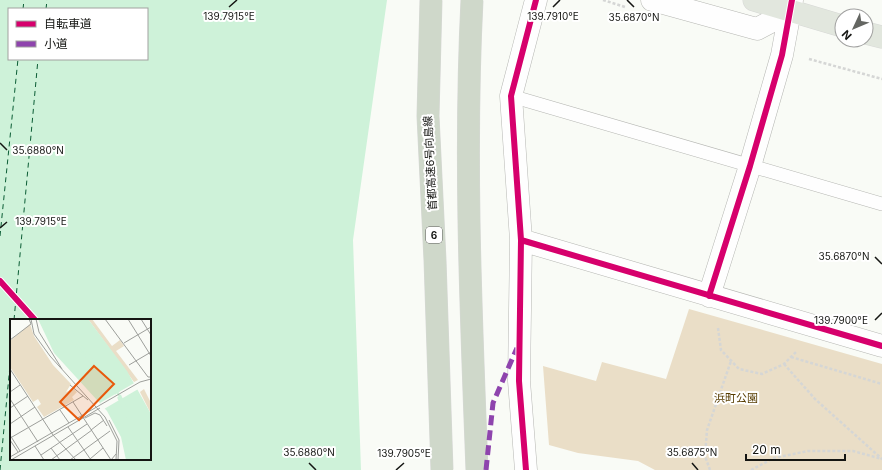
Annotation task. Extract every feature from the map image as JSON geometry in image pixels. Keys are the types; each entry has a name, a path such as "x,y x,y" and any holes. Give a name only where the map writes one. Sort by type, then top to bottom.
{"highway":[{"name":"首都高速6号向島線","path":"431,0 428,116 435,260 442,470"},
{"path":"472,0 469,56 469,254 478,470"}],"main road":[{"path":"754,0 791,5 834,23"}],"street":[{"path":"526,470 520,380 521,240 511,96 536,0"},
{"path":"652,0 757,29 791,5"},
{"path":"717,298 750,166 782,55 791,5"},
{"path":"521,240 882,346"}],"lane":[{"path":"511,96 882,204"}],"path":[{"path":"717,298 717,328 721,350 739,369 762,374 784,364 802,346 808,325"},
{"path":"791,357 882,384"},
{"path":"710,470 705,456 707,430 731,361"},
{"path":"784,364 816,399 882,459"},
{"path":"752,470 774,458 808,451 853,451 882,459"}],"green space":[{"name":"浜町公園","path":"689,309 882,364 882,470 655,470 638,461 578,453 549,445 543,366 596,381 602,362 666,379"}],"shaded area":[{"path":"0,0 387,0 353,240 361,470 0,470"}],"ferry route":[{"path":"23,8 24,0"},
{"path":"46,8 47,0"},
{"path":"0,236 18,60"},
{"path":"14,319 38,60"},
{"path":"0,470 10,365"}],"marked path":[{"path":"486,470 493,403 517,348"}],"cycle path":[{"path":"526,470 519,381 521,240 511,96 536,0"},
{"path":"709,296 750,166 782,55 792,0"},
{"path":"521,240 882,346"},
{"path":"0,281 34,319"}]}
